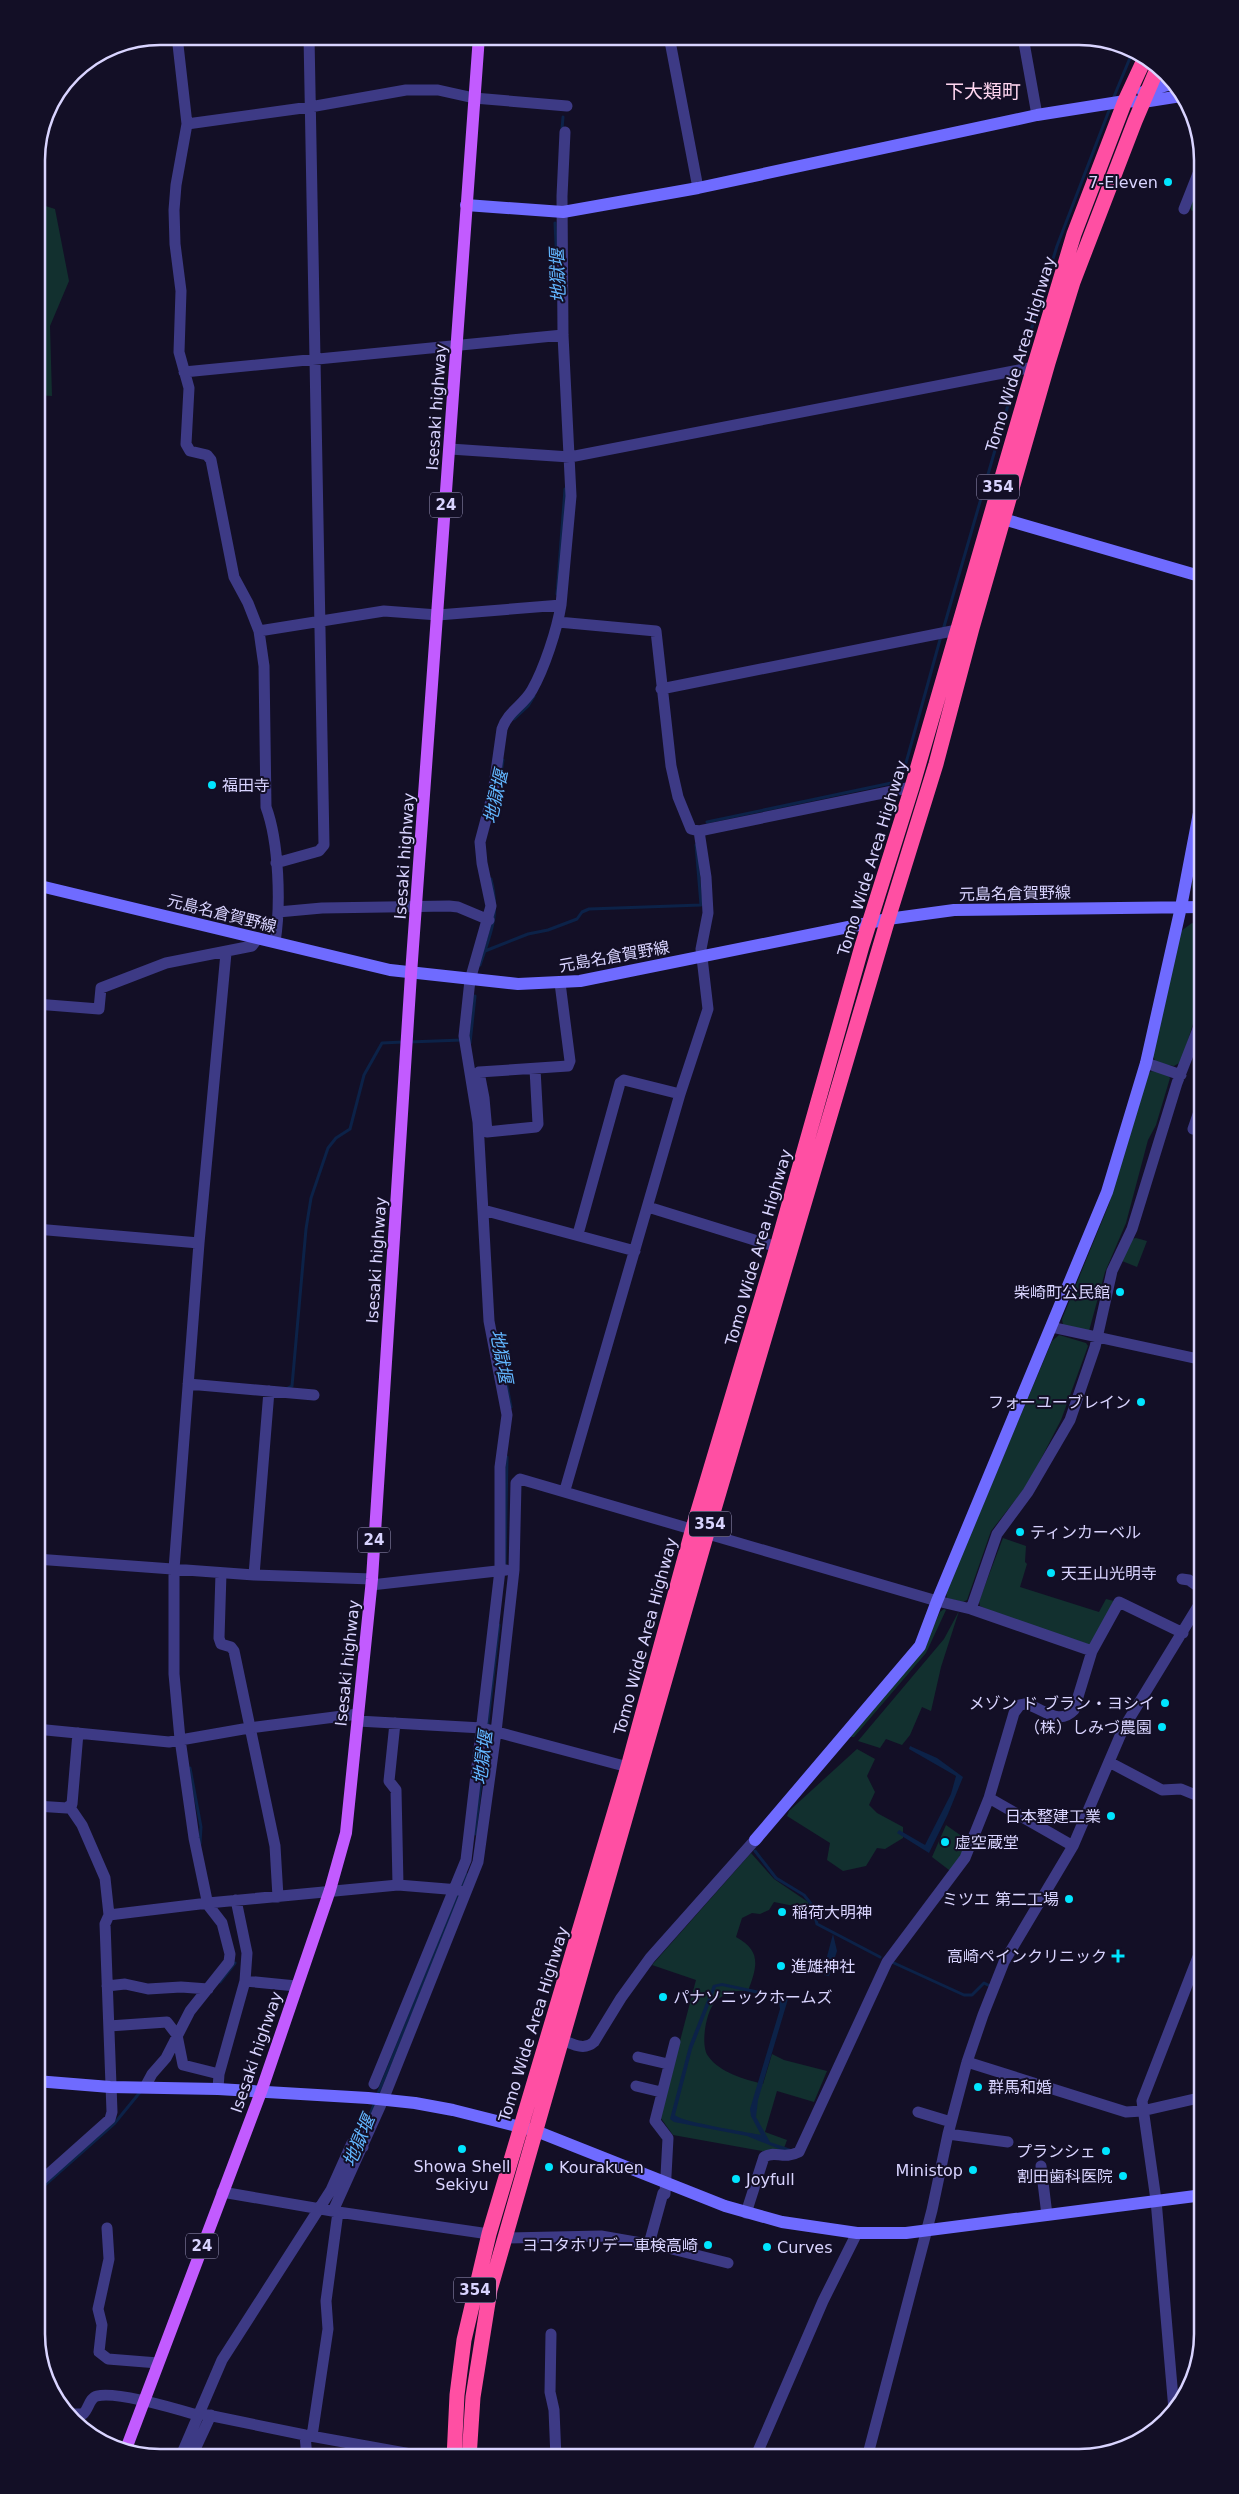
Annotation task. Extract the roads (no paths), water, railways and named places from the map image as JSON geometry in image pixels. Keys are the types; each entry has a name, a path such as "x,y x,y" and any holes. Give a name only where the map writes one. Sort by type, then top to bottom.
{"highway":[{"name":"Tomo Wide Area Highway","path":"470,2449 473,2397 490,2290 562,2040 777,1247 870,923 912,787 956,630 1074,234 1125,101 1142,64"},
{"name":"Tomo Wide Area Highway","path":"454,2449 457,2395 464,2340 489,2234 520,2127 700,1530 936,764 966,646 1073,282 1155,74"}],"main road":[{"name":"Isesaki highway","path":"128,2444 261,2092 330,1890 346,1833 371,1582 411,974 478,45"}],"street":[{"path":"179,45 187,124 174,210 175,244 180,291 179,352 189,388 186,444 190,450 207,456 211,460 234,577 248,603 259,631 264,666 266,806 273,826 276,863 278,912 276,942"},
{"path":"276,863 319,851 324,845 309,45"},
{"path":"671,45 698,188"},
{"path":"1025,45 1037,115"},
{"path":"466,205 562,212 698,188 1037,115 1125,101 1146,96 1167,86"},
{"path":"187,124 310,107 406,90 438,90 474,98 567,106"},
{"path":"1146,96 1174,96"},
{"path":"535,1069 538,1124 536,1127 487,1132 464,1036 470,980 489,920 491,906 482,863 480,842 493,793 505,719 524,702 533,689 558,622 571,496 563,336 562,212 565,132"},
{"path":"1184,209 1194,184"},
{"path":"184,372 315,358 563,336"},
{"path":"450,449 570,457 1034,367"},
{"path":"1003,519 1194,573"},
{"path":"259,631 384,611 438,615 561,605"},
{"path":"558,622 656,631 661,689 678,796 691,829 698,831 912,787"},
{"path":"661,689 956,630"},
{"path":"565,1490 680,1094 708,1009 701,949 708,913 706,878 698,831"},
{"path":"562,2040 582,2047 590,2046 594,2042 621,1998 650,1958 755,1840 920,1646 1107,1192 1146,1063 1181,907 1194,839"},
{"name":"元島名倉賀野線","path":"45,887 370,966 411,974 518,984 580,981 888,918 954,910 1194,907"},
{"path":"278,912 322,908 458,907 489,920"},
{"path":"45,1005 99,1008 101,988 166,963 226,953 252,946 258,938"},
{"path":"145,2087 152,2074 166,2058 190,2011 226,1970 230,1962 230,1954 222,1923 208,1903 194,1838 180,1739 174,1674 174,1570 199,1243 226,953"},
{"path":"374,2084 463,1870 467,1851 500,1570 500,1467 507,1414 489,1321 478,1122 477,1086 479,1072 501,1069 535,1069 568,1066 570,1062 560,983"},
{"path":"971,1609 997,1534 1028,1492 1070,1420 1095,1347 1095,1338 1112,1271 1132,1229 1177,1083 1182,1075 1194,1041"},
{"path":"1146,1063 1182,1075"},
{"path":"578,1234 620,1083 624,1080 680,1094"},
{"path":"648,1207 777,1247"},
{"path":"483,1210 578,1234 634,1251"},
{"path":"45,1230 199,1243"},
{"path":"1052,1327 1095,1338 1194,1358"},
{"path":"188,1384 314,1395"},
{"path":"254,1576 269,1391"},
{"path":"307,2449 308,2436 328,2329 326,2301 335,2212 383,2100 466,1892 480,1852 496,1732 514,1570 516,1483 520,1479 565,1490 937,1601 971,1609 1092,1651"},
{"path":"45,1560 254,1576 371,1582 514,1570"},
{"path":"221,1573 221,1644 231,1647 234,1651 275,1846 278,1897"},
{"path":"1182,1579 1190,1580 1194,1583"},
{"path":"746,2212 764,2157 768,2154 789,2157 799,2152 887,1962 965,1858 989,1798 1017,1708 1025,1704 1062,1718 1074,1710 1092,1651 1119,1602 1183,1633"},
{"path":"869,2449 967,2062 1004,1962 1073,1846 1123,1729 1194,1614"},
{"path":"45,1730 168,1742 250,1728 358,1718 395,1723 482,1728 628,1767"},
{"path":"395,1723 389,1781 396,1790 398,1885"},
{"path":"45,1807 67,1808 72,1804 78,1733"},
{"path":"1109,1762 1162,1790 1182,1789 1194,1794"},
{"path":"989,1798 1073,1846"},
{"path":"45,2177 110,2119 112,2112 105,1924 109,1915 105,1878 82,1825 69,1806"},
{"path":"109,1915 330,1890 398,1885 454,1889 466,1892"},
{"path":"218,2090 219,2074 245,1981 247,1953 236,1900"},
{"path":"1173,2400 1156,2200 1142,2111 1142,2100 1194,1967"},
{"path":"245,1981 296,1986"},
{"path":"107,1986 124,1984 148,1989 181,1986 208,1989"},
{"path":"109,2026 167,2022 178,2036 183,2065 219,2074"},
{"path":"649,2244 663,2193 666,2194 668,2138 654,2121 675,2042"},
{"path":"638,2057 668,2064"},
{"path":"967,2062 1126,2112 1142,2111 1194,2099"},
{"path":"45,2082 110,2087 261,2092 383,2100 453,2110 536,2132 746,2212 790,2224 857,2233 906,2233 1194,2196"},
{"path":"636,2086 661,2092"},
{"path":"918,2112 951,2122"},
{"path":"948,2134 1008,2142"},
{"path":"184,2449 222,2360 331,2190 352,2143 363,2147"},
{"path":"1041,2166 1047,2215"},
{"path":"222,2192 335,2212 489,2234"},
{"path":"107,2228 109,2259 98,2309 102,2325 99,2352 108,2359 158,2363"},
{"path":"759,2449 823,2301 857,2233"},
{"path":"504,2238 601,2236 649,2244 728,2263"},
{"path":"551,2334 550,2392 554,2410 556,2449"},
{"path":"78,2414 83,2414 96,2396 144,2400 198,2414 382,2449"},
{"path":"195,2449 210,2415"}],"water":[{"path":"910,1746 937,1758 963,1777 929,1853 897,1833 899,1830 925,1845 951,1794 956,1776 909,1749"},
{"path":"833,1934 837,1951 829,1976 824,1975 827,1971 825,1964"},
{"path":"722,1983 760,1991 759,1994 722,1986 716,1987 692,2049 675,2115 701,2124 761,2135 751,2116 750,2109 780,2009 779,2003 772,2000 774,1994 788,1999 758,2100 756,2117 770,2142 791,2149 789,2153 747,2136 674,2122 670,2119 689,2046 713,1985"}],"waterway":[{"path":"1113,99 1130,57"},
{"path":"1020,366 1057,246 1110,108"},
{"name":"地獄堰","path":"562,129 563,117"},
{"name":"地獄堰","path":"555,223 557,264"},
{"path":"943,630 1017,374"},
{"name":"地獄堰","path":"557,594 565,489"},
{"path":"707,822 901,781 941,636"},
{"name":"地獄堰","path":"514,719 528,706 534,696"},
{"name":"地獄堰","path":"499,786 503,760"},
{"path":"485,951 528,934 548,930 577,919 582,912 589,909 701,905 696,845"},
{"name":"地獄堰","path":"480,965 493,923 495,903 491,879"},
{"name":"地獄堰","path":"470,1043 475,996"},
{"path":"409,1042 462,1040"},
{"path":"288,1388 292,1386 306,1229 311,1198 328,1148 336,1138 350,1129 364,1075 382,1043 403,1042"},
{"name":"地獄堰","path":"506,1381 511,1407"},
{"name":"地獄堰","path":"505,1564 507,1457"},
{"name":"地獄堰","path":"475,1834 499,1625"},
{"path":"190,1768 201,1827 200,1844"},
{"path":"755,1851 776,1878 804,1895 812,1905 817,1924 880,1957"},
{"name":"地獄堰","path":"461,1887 466,1874"},
{"name":"地獄堰","path":"377,2096 459,1893"},
{"path":"220,1982 235,1963"},
{"path":"894,1963 964,1995 972,1995 984,1983 988,1985"},
{"path":"45,2185 114,2124 141,2091"},
{"name":"地獄堰","path":"366,2124 375,2102"}],"place":[{"name":"7-Eleven","path":"1168,182"},
{"name":"福田寺","path":"212,785"},
{"name":"柴崎町公民館","path":"1120,1292"},
{"name":"フォーユーブレイン","path":"1141,1402"},
{"name":"ティンカーベル","path":"1020,1532"},
{"name":"天王山光明寺","path":"1051,1573"},
{"name":"メゾン ド ブラン・ヨシイ","path":"1165,1703"},
{"name":"（株）しみづ農園","path":"1162,1727"},
{"name":"日本整建工業","path":"1111,1816"},
{"name":"虚空蔵堂","path":"945,1842"},
{"name":"ミツエ 第二工場","path":"1069,1899"},
{"name":"稲荷大明神","path":"782,1912"},
{"name":"高崎ペインクリニック","path":"1118,1956"},
{"name":"進雄神社","path":"781,1966"},
{"name":"パナソニックホームズ","path":"663,1997"},
{"name":"群馬和婚","path":"978,2087"},
{"name":"Showa Shell Sekiyu","path":"462,2149"},
{"name":"プランシェ","path":"1106,2151"},
{"name":"Kourakuen","path":"549,2167"},
{"name":"Ministop","path":"973,2170"},
{"name":"割田歯科医院","path":"1123,2176"},
{"name":"Joyfull","path":"736,2179"},
{"name":"ヨコタホリデー車検高崎","path":"708,2245"},
{"name":"Curves","path":"767,2247"}],"district":[{"name":"下大類町","path":"983,91"}]}
